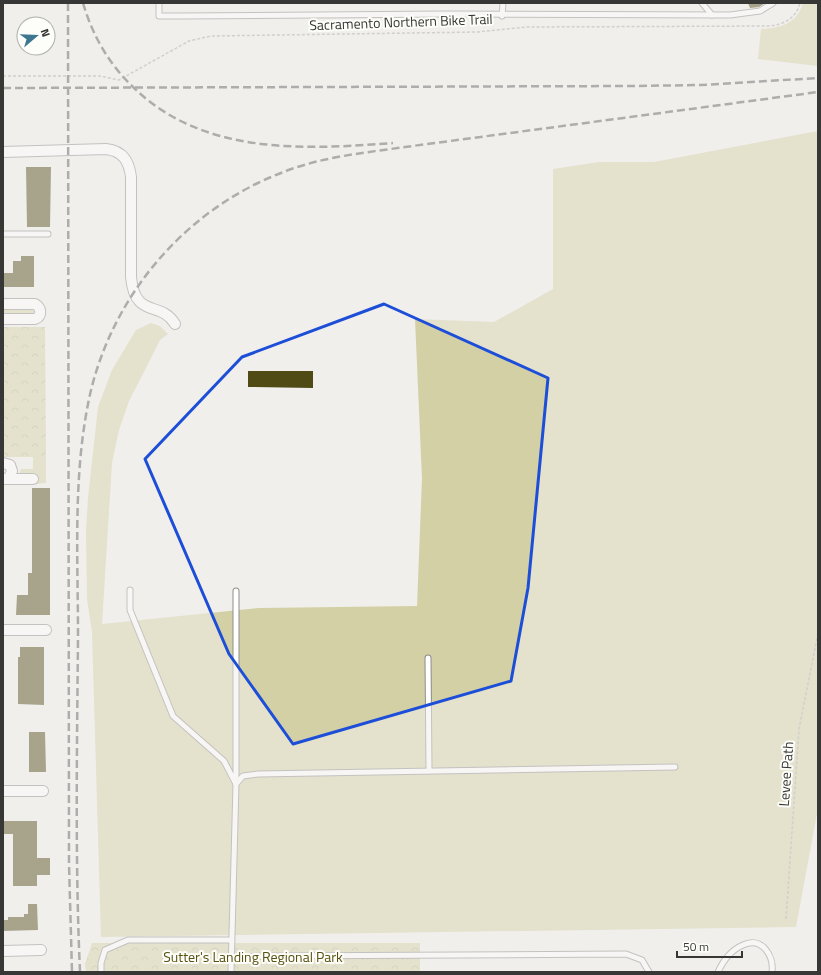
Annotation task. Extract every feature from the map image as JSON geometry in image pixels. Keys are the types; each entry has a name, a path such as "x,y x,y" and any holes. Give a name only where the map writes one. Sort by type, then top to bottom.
{"street":[{"path":"3,152 52,152 106,149 118,152 125,158 130,168 131,177 131,277 134,291 146,307 151,310 165,312 176,324"},
{"path":"3,304 35,304 41,311 39,316 35,318 3,319"},
{"path":"4,463 10,465 12,470 9,478 4,479"},
{"path":"4,479 33,479"},
{"path":"3,630 46,630"},
{"path":"3,791 43,791"},
{"path":"3,951 41,950"}],"lane":[{"path":"160,3 159,16 418,14 502,16 712,16 754,13 773,3"},
{"path":"502,16 503,3"},
{"path":"702,3 712,16"},
{"path":"3,234 48,234"},
{"path":"130,590 130,610 173,716 224,761 236,784"},
{"path":"231,972 236,784 236,591"},
{"path":"428,658 429,771"},
{"path":"236,784 244,776 258,774 675,767"},
{"path":"102,972 101,962 105,950 128,940 231,940"},
{"path":"718,972 723,962 737,949 743,945 753,943 762,946 770,954 772,972"},
{"path":"231,960 244,957 265,956 626,954 642,960 649,972"}],"path":[{"name":"Sacramento Northern Bike Trail","path":"3,76 100,76 119,80 189,41 211,36 478,32 519,27 768,26 781,24 791,18 798,10 800,3"},
{"name":"Levee Path","path":"786,919 799,729 818,632"}],"highlighted area":[{"path":"384,304 548,378 528,588 511,681 293,744 229,654 145,459 242,357"}],"green space":[{"path":"803,3 818,3 818,66 758,59 761,29 787,24 797,16"},
{"path":"818,131 818,808 796,927 101,937 92,632 87,599 86,530 98,407 112,370 136,330 151,323 160,326 168,334 160,340 129,401 119,430 112,463 102,624 258,608 417,606 422,479 415,319 494,322 553,289 553,169 599,162 654,162"},
{"path":"31,308 34,311 33,314 3,315 3,309"},
{"path":"3,327 45,327 46,457 3,457"},
{"path":"33,457 46,457 46,483 36,484 36,475 19,474 21,469 33,469"},
{"name":"Sutter's Landing Regional Park","path":"92,943 420,943 420,972 86,972 85,964"}],"building":[{"path":"748,3 765,3 759,7 750,8"},
{"path":"26,167 51,167 50,227 27,227"},
{"path":"21,256 34,256 34,287 4,287 4,273 13,273 13,261 21,261"},
{"path":"248,371 313,371 313,388 248,387"},
{"path":"32,488 50,488 50,615 16,615 17,595 28,595 28,573 32,573"},
{"path":"20,647 44,647 44,705 18,704 18,657 20,657"},
{"path":"29,732 45,732 46,772 29,772"},
{"path":"3,821 37,821 37,858 50,858 50,875 37,875 37,886 13,886 13,834 3,834"},
{"path":"28,904 37,904 38,930 3,931 3,920 8,920 8,917 24,917 24,914 28,914"}],"railway":[{"path":"68,3 69,864 72,972"},
{"path":"83,3 96,37 115,68 132,86 159,109 189,125 221,136 255,143 324,147 393,143"},
{"path":"3,88 632,86 701,85 818,78"},
{"path":"80,972 77,889 77,520 83,433 88,404 98,366 113,330 132,296 155,264 182,236 212,211 245,190 281,173 326,159 373,151 818,92"}]}
